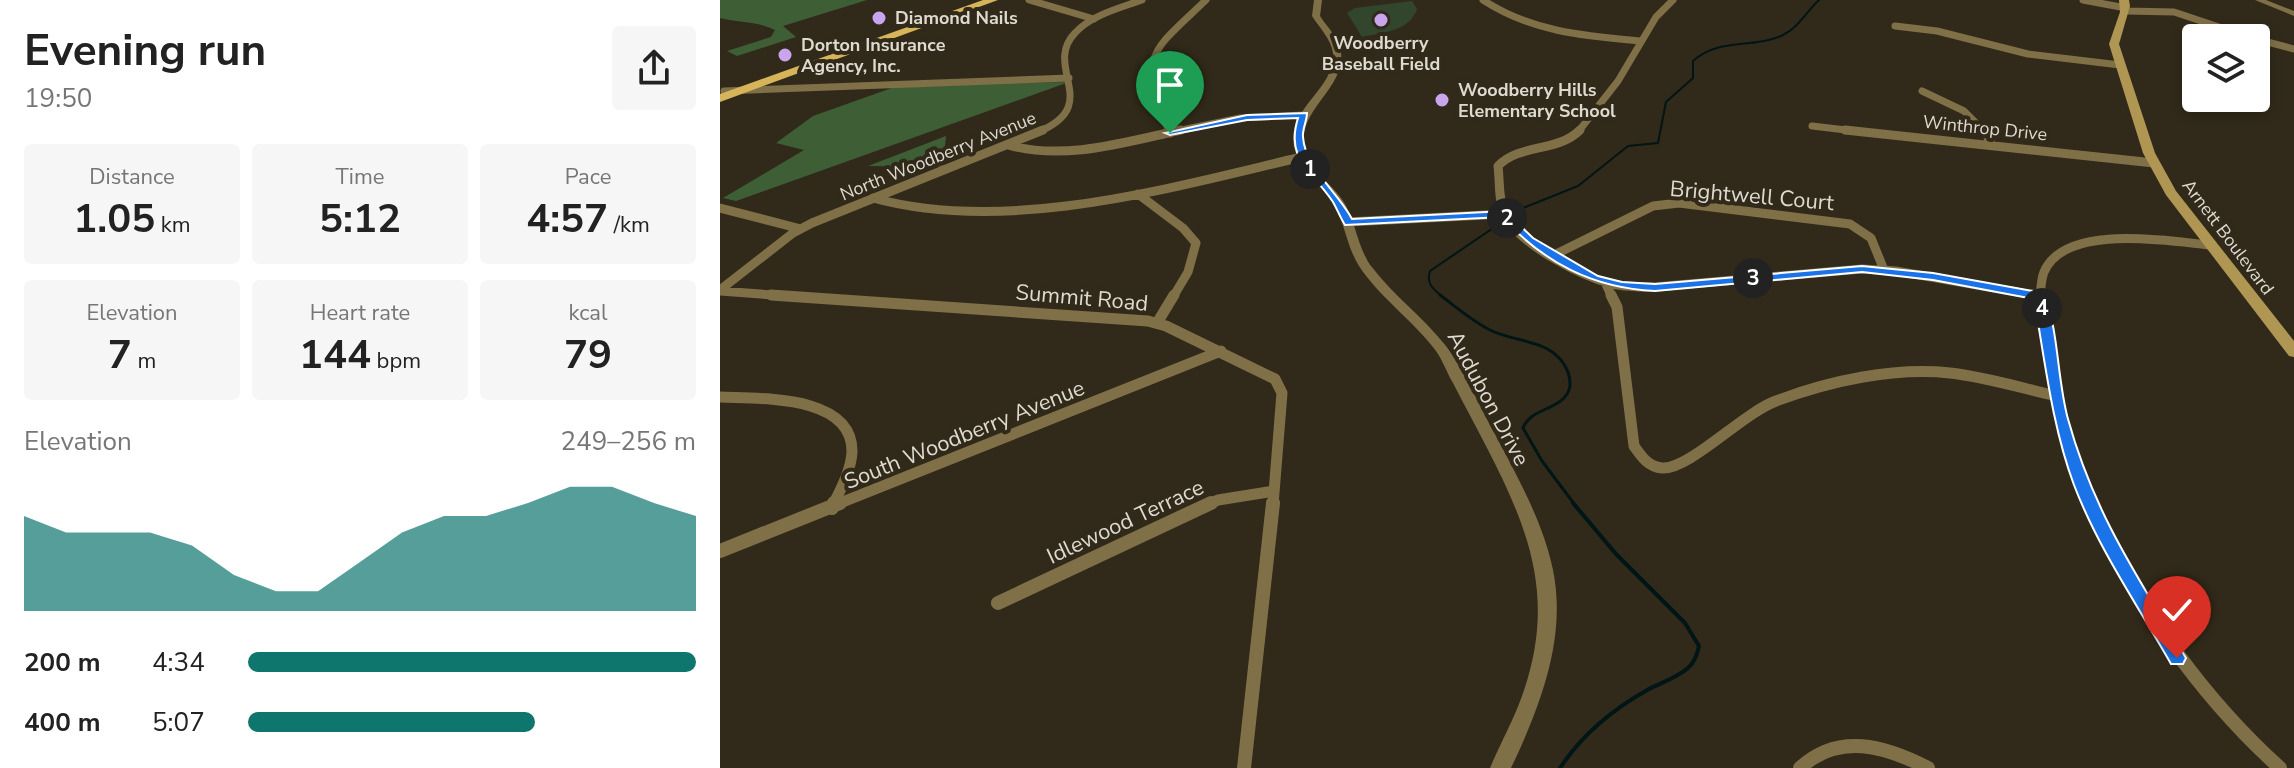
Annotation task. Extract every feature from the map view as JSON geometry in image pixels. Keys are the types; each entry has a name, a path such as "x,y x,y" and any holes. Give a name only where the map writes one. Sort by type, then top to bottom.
{"main road":[{"path":"721,94 749,89 974,2 993,0"},
{"name":"Arnett Boulevard","path":"2126,6 2114,37 2120,65 2154,163 2184,212 2294,352"},
{"path":"721,94 804,63 837,55"},
{"path":"749,89 754,83 804,63"},
{"path":"778,90 770,86 788,74"},
{"path":"721,94 778,90"}],"street":[{"path":"1029,0 1094,19"},
{"name":"North Woodberry Avenue","path":"801,229 1049,129 1068,115 1073,103 1066,45 1074,33 1094,19 1142,0"},
{"path":"1170,133 1152,78 1152,59 1162,44 1206,0"},
{"path":"873,198 909,206 1011,211 1067,207 1302,157 1298,135 1304,115 1333,72 1337,57 1332,37 1316,16 1318,0"},
{"path":"1483,0 1513,21 1537,29 1641,41"},
{"path":"1673,0 1651,20 1641,41 1578,133 1562,144 1514,154 1501,161 1498,166 1505,214 1529,240 1605,282 1655,287 1808,272 1884,270 2040,296"},
{"path":"2083,0 2168,10"},
{"path":"2147,0 2211,24"},
{"path":"2259,0 2294,14"},
{"path":"1895,26 1952,35 2028,54 2120,65"},
{"path":"2270,42 2294,49"},
{"path":"749,89 1069,78"},
{"path":"1922,91 1979,120 1987,130 1992,145"},
{"path":"1008,145 1031,152 1053,153 1247,118 1304,115"},
{"name":"Winthrop Drive","path":"1812,126 2154,163"},
{"name":"Audubon Drive","path":"1302,157 1338,201 1367,268 1428,331 1444,353 1520,504 1543,567 1547,617 1540,669 1521,724 1500,768"},
{"path":"1138,194 1183,228 1196,243 1188,272 1157,323"},
{"name":"Brightwell Court","path":"1554,255 1653,206 1679,203 1850,224 1871,238 1884,270"},
{"path":"720,208 801,229"},
{"path":"1348,222 1505,214"},
{"path":"720,290 801,229"},
{"path":"2209,245 2111,240 2068,247 2045,264 2039,283 2040,296 2071,458 2106,538 2191,678 2222,714 2280,768"},
{"path":"1605,282 1617,307 1634,446 1644,459 1663,467 1688,463 1724,431 1757,408 1813,391 1896,373 1949,372 2057,396"},
{"name":"Summit Road","path":"720,290 1157,323 1268,373 1280,387 1280,437 1244,768"},
{"name":"South Woodberry Avenue","path":"720,551 1221,351"},
{"path":"720,397 795,402 825,411 839,419 846,428 852,449 850,463 832,508"},
{"name":"Idlewood Terrace","path":"998,603 1218,500 1274,491"},
{"path":"1800,768 1809,758 1844,745 1889,749 1928,768"}],"green space":[{"path":"720,0 867,0 783,26 796,37 737,56 727,51 771,37 775,30 720,18"},
{"name":"Woodberry Baseball Field","path":"1412,1 1417,9 1408,22 1394,30 1362,37 1347,13 1355,8"},
{"path":"1069,82 736,201 723,198 804,150 776,143 813,116 903,84"},
{"path":"946,136 943,167 868,166"}],"waterway":[{"path":"1518,210 1578,186 1628,146 1658,143 1666,102 1693,78 1693,61 1714,49 1783,35 1798,24 1819,0"},
{"path":"1443,297 1433,289 1430,271 1499,224"},
{"path":"1440,295 1483,326 1545,347 1562,361 1570,383 1565,397 1532,416 1523,428 1542,461 1575,505"},
{"path":"1560,768 1589,733 1611,714 1688,668 1699,646 1685,623 1616,554 1573,503"}],"place":[{"name":"Diamond Nails","path":"879,18"},
{"name":"Woodberry Baseball Field","path":"1381,20"},
{"name":"Dorton Insurance Agency, Inc.","path":"785,55"},
{"name":"Woodberry Hills Elementary School","path":"1442,100"}],"route":[{"path":"1170,133 1247,118 1304,115 1298,135 1302,157 1338,201 1348,222 1505,214 1529,240 1594,278 1622,286 1655,287 1862,269 1933,277 2040,296 2060,416 2081,486 2106,538 2177,658"}]}
